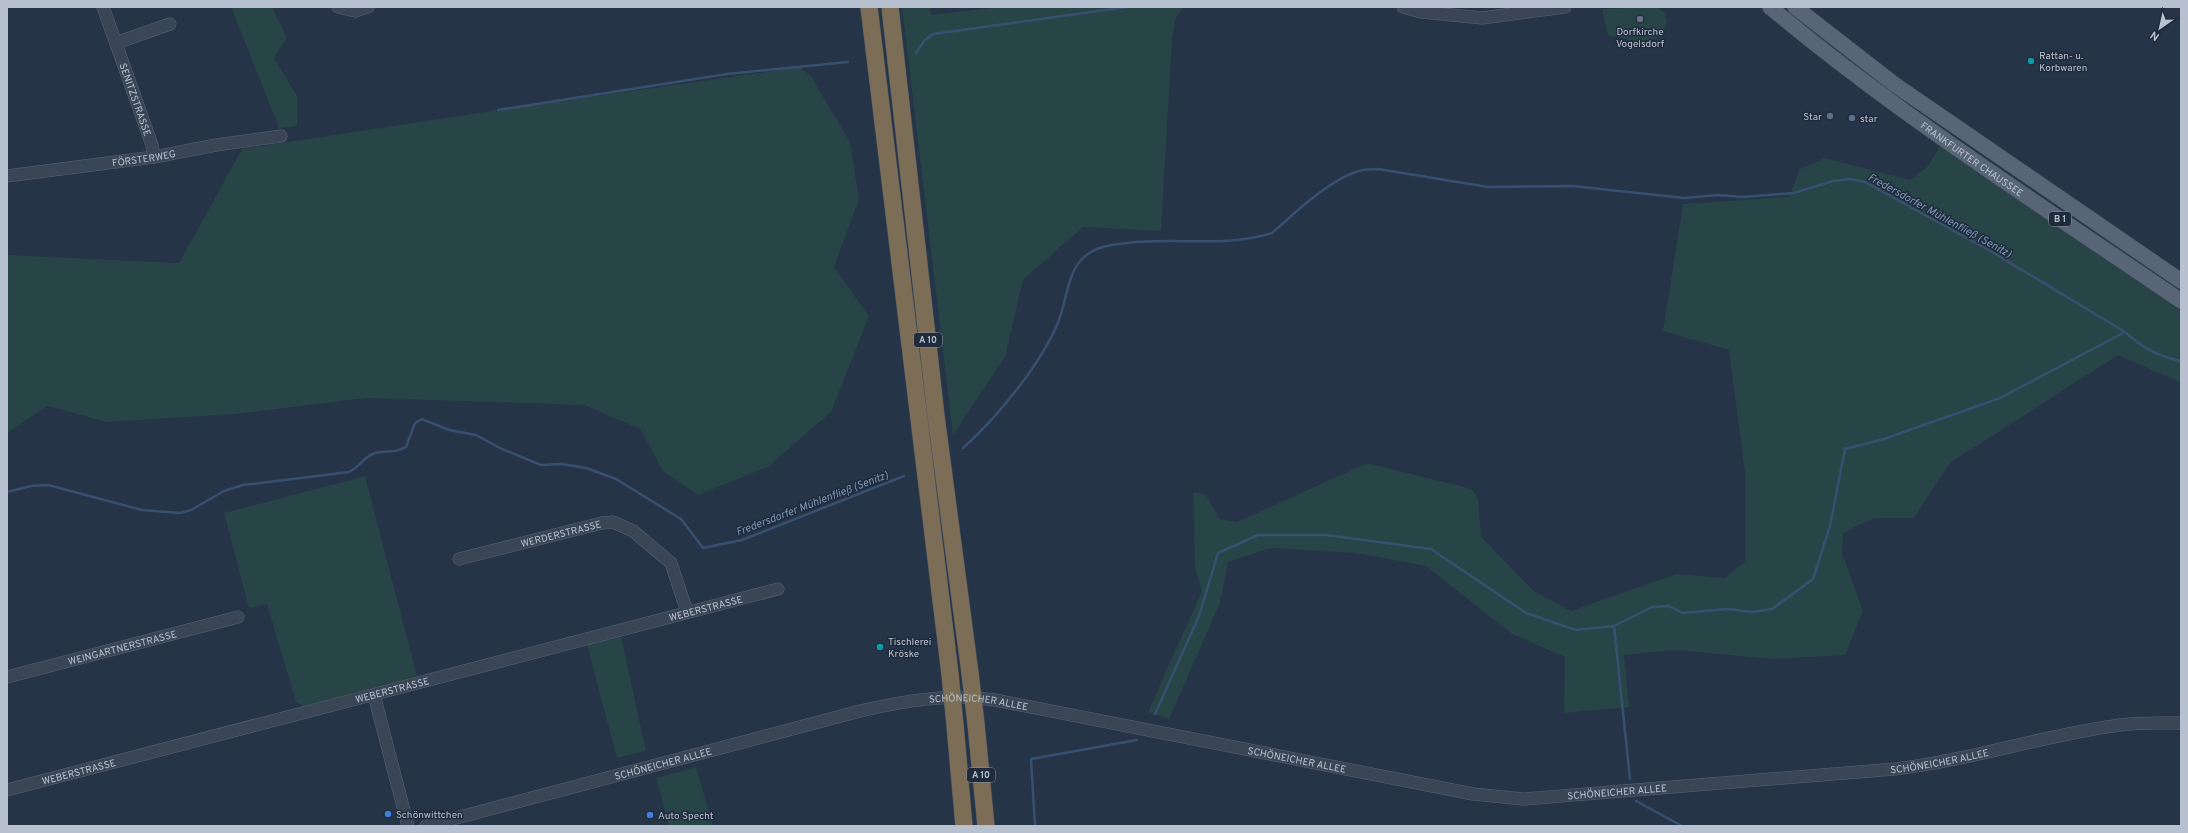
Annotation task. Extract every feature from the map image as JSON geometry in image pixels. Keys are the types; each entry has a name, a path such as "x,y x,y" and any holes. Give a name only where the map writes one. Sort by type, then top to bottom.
{"highway":[{"name":"A 10","path":"869,7 950,674 964,826"},
{"name":"A 10","path":"890,7 936,416 976,724 986,826"}],"main road":[{"name":"FRANKFURTER CHAUSSEE","path":"1770,7 1814,44 1940,137 2181,301"},
{"name":"FRANKFURTER CHAUSSEE","path":"1795,7 1894,84 2181,281"}],"street":[{"name":"SENITZSTRASSE","path":"103,7 152,145 154,156"},
{"path":"338,7 355,11 368,7"},
{"path":"1403,7 1421,12 1482,18 1565,7"},
{"path":"116,42 170,24"},
{"name":"FÖRSTERWEG","path":"7,176 154,156 216,145 281,136"},
{"name":"WERDERSTRASSE","path":"459,559 602,523 613,522 633,530 671,563 687,612"},
{"name":"WEBERSTRASSE","path":"7,790 778,589"},
{"name":"WEINGARTNERSTRASSE","path":"7,677 238,617"},
{"path":"374,695 408,826"},
{"name":"SCHÖNEICHER ALLEE","path":"426,826 860,710 916,700 943,698 995,700 1473,794 1523,799 1895,769 1946,761 2092,729 2146,723 2181,723"}],"green space":[{"path":"231,7 272,7 287,38 274,58 297,96 297,126 279,128"},
{"path":"902,7 930,7 931,15 1000,7 1184,7 1176,17 1172,38 1161,231 1083,227 1023,280 1005,357 953,435"},
{"path":"1656,7 1664,12 1667,21 1661,37 1639,42 1608,35 1602,9"},
{"path":"800,67 811,76 850,142 859,199 834,267 869,316 831,412 768,467 698,495 663,471 640,429 584,405 366,398 235,414 107,422 47,406 7,433 7,255 179,263 242,149 498,110"},
{"path":"1940,146 2181,311 2181,383 2118,355 1950,463 1914,518 1874,518 1843,533 1842,553 1863,611 1845,655 1773,659 1676,650 1624,655 1629,707 1564,713 1565,657 1512,634 1426,566 1356,553 1271,548 1228,562 1220,603 1169,719 1148,712 1202,591 1195,568 1193,492 1206,495 1220,519 1237,522 1367,463 1472,489 1478,499 1481,537 1535,592 1571,611 1676,574 1725,578 1745,561 1745,473 1729,350 1663,331 1683,204 1789,197 1800,169 1825,158 1910,180 1928,166"},
{"path":"365,476 417,676 304,706 296,702 267,604 249,608 224,513"},
{"path":"621,637 646,751 617,758 587,645"},
{"path":"696,767 713,826 669,826 656,778"}],"waterway":[{"path":"916,53 925,40 933,34 1127,7"},
{"path":"498,110 727,74 848,62"},
{"name":"Fredersdorfer Mühlenfließ (Senitz)","path":"963,448 1004,406 1042,354 1059,320 1070,279 1074,270 1087,254 1108,246 1145,241 1237,240 1272,233 1313,198 1336,181 1361,170 1368,169 1378,169 1488,187 1572,186 1685,198 1718,195 1743,197 1794,193 1833,181 1850,179 1865,182 1992,252 2125,332 2137,342 2151,350 2166,357 2181,361"},
{"path":"1155,714 1199,616 1218,553 1258,535 1326,535 1431,549 1526,613 1576,630 1614,626 1652,607 1669,606 1682,613 1728,609 1753,612 1772,609 1813,579 1830,526 1845,449 1884,439 2000,398 2125,332"},
{"name":"Fredersdorfer Mühlenfließ (Senitz)","path":"7,492 31,486 48,485 142,510 180,513 191,510 224,491 243,485 349,472 371,454 394,451 406,447 415,423 422,419 449,430 476,435 502,449 541,465 562,464 586,468 616,479 681,519 703,548 742,540 904,476"},
{"path":"1614,626 1630,779"},
{"path":"1035,826 1031,759 1137,740"},
{"path":"1636,801 1682,826"}],"place":[{"name":"Dorfkirche Vogelsdorf","path":"1640,19"},
{"name":"Rattan- u. Korbwaren","path":"2031,61"},
{"name":"Star","path":"1830,116"},
{"name":"star","path":"1852,118"},
{"name":"Tischlerei Kröske","path":"880,647"},
{"name":"Schönwittchen","path":"388,814"},
{"name":"Auto Specht","path":"650,815"}]}
